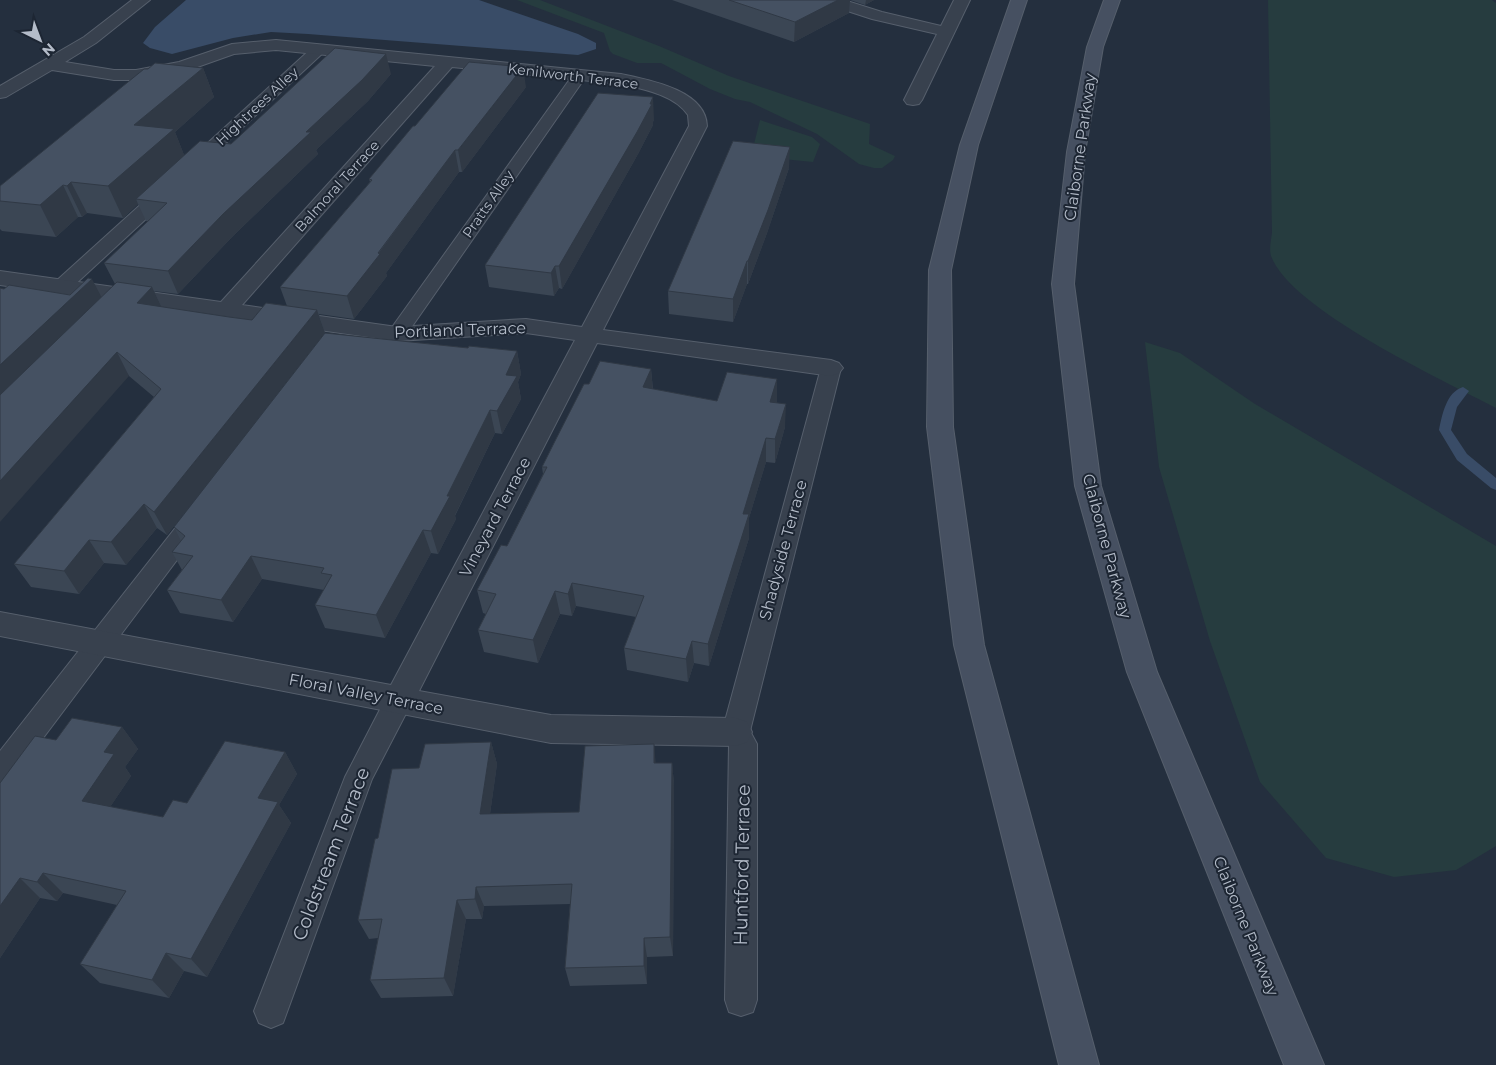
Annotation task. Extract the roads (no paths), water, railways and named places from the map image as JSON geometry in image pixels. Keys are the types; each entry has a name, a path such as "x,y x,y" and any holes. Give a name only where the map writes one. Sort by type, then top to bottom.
{"main road":[{"path":"1019,0 969,145 940,270 940,427 969,645 1079,1065"},
{"name":"Claiborne Parkway","path":"1112,0 1095,47 1078,142 1063,284 1088,486 1142,672 1304,1065"}],"street":[{"path":"0,93 90,40 142,0"},
{"path":"828,0 878,16 946,32"},
{"path":"913,100 962,0"},
{"name":"Kenilworth Terrace","path":"49,64 114,74 136,75 161,72 232,50 276,45 580,75 643,84 676,96 690,105 697,115 698,126 592,334"},
{"name":"Balmoral Terrace","path":"226,310 448,62"},
{"path":"125,91 136,75"},
{"name":"Portland Terrace","path":"0,278 226,310 337,334 431,334 485,327 526,326 831,368"},
{"name":"Vineyard Terrace","path":"399,700 592,334"},
{"name":"Floral Valley Terrace","path":"0,624 551,729 736,732"}],"lane":[{"name":"Hightrees Alley","path":"62,286 319,49"},
{"name":"Pratts Alley","path":"397,334 580,75"},
{"path":"103,315 124,295"},
{"name":"Shadyside Terrace","path":"736,732 831,368"},
{"path":"0,773 209,500"},
{"name":"Coldstream Terrace","path":"271,1011 359,777 399,700"},
{"name":"Huntford Terrace","path":"736,732 744,744 741,1000"}],"water":[{"path":"186,0 479,0 578,34 596,43 596,49 578,55 271,32 233,38 172,54 150,48 143,43 155,27"}],"waterway":[{"path":"1463,391 1451,406 1445,430 1462,457 1496,485"}]}
